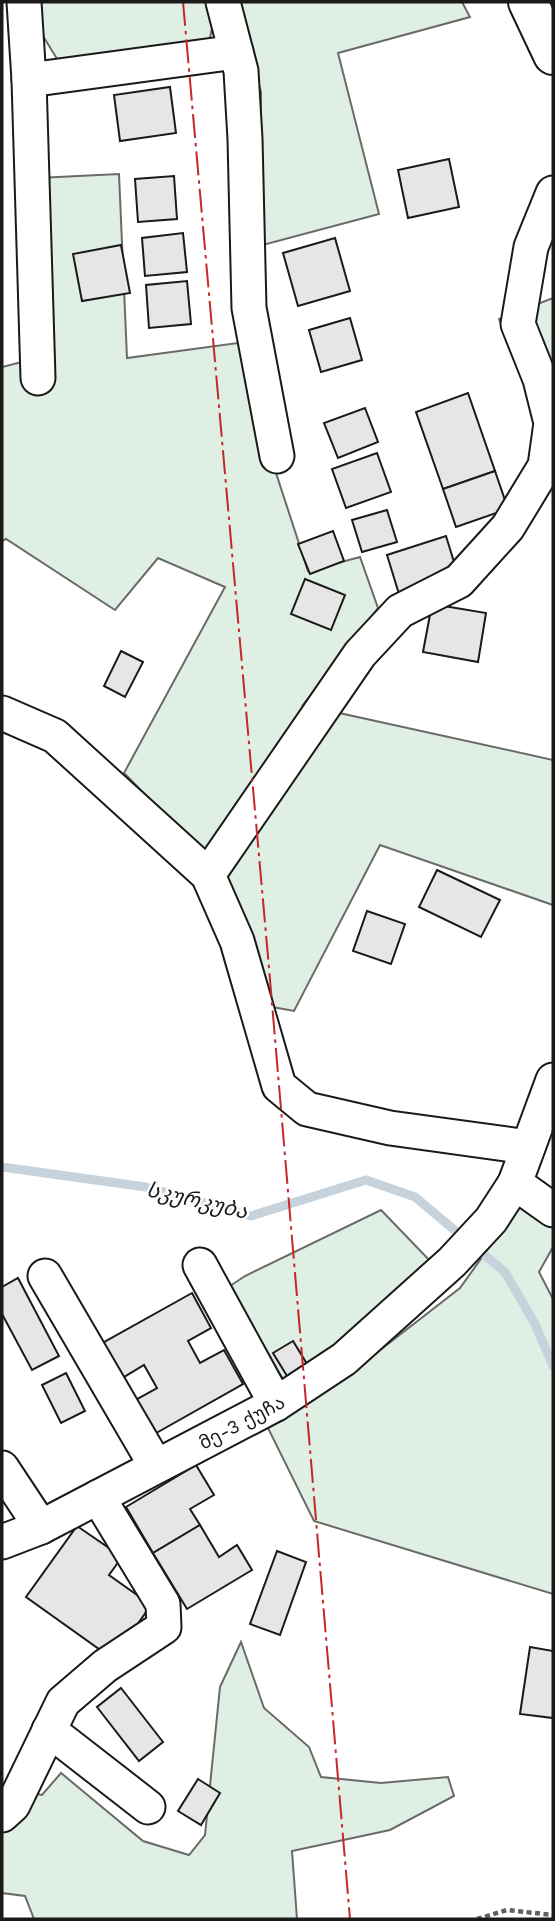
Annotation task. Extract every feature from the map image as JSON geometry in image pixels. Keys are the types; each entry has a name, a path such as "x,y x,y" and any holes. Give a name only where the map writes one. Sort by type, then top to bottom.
{"highway":[{"path":"528,2 553,55"}],"street":[{"path":"24,2 38,378"},
{"path":"223,2 241,71 249,308 277,456"},
{"path":"29,80 236,52"},
{"path":"208,876 360,654 400,611 459,581 508,527 545,466 551,423 540,379 518,324 531,247 553,193"},
{"path":"2,713 55,736 208,876 237,941 279,1086 307,1110 390,1128 528,1147"},
{"name":"მე-3 ქუჩა","path":"2,1542 41,1527 276,1404 344,1359 453,1262 491,1220 515,1183 553,1080"},
{"path":"515,1183 553,1210"},
{"path":"201,1265 276,1404"},
{"path":"45,1276 156,1466"},
{"path":"2,1468 41,1527"},
{"path":"2,1815 13,1805 63,1702 105,1666 164,1627 163,1604 99,1497"},
{"path":"50,1730 148,1807"}],"path":[{"path":"477,1919 507,1910 553,1915"}],"green space":[{"path":"33,2 212,2 214,20 208,46 62,67 32,18"},
{"path":"236,2 462,2 470,17 338,53 379,214 259,246 261,92"},
{"path":"119,174 127,358 245,342 261,427 308,571 360,557 378,608 303,705 553,760 553,905 380,845 294,1011 267,1006 222,874 124,773 225,587 158,558 115,610 6,539 2,541 2,367 22,362 17,179"},
{"path":"553,298 553,459 544,421 499,319"},
{"path":"521,1203 553,1227 553,1247 539,1272 553,1299 553,1594 314,1521 264,1420 339,1382 460,1288"},
{"path":"381,1210 434,1265 364,1326 285,1383 230,1286 245,1276"},
{"path":"241,1642 264,1708 309,1747 321,1777 381,1783 448,1777 454,1796 390,1830 292,1851 297,1919 34,1919 25,1896 2,1893 2,1788 42,1795 61,1773 143,1841 189,1855 205,1835 220,1687"}],"building":[{"path":"170,87 176,133 120,141 114,95"},
{"path":"449,159 459,207 408,218 398,170"},
{"path":"174,176 177,219 138,222 135,179"},
{"path":"183,233 187,272 145,276 142,238"},
{"path":"335,238 350,291 298,306 283,253"},
{"path":"121,245 130,293 82,301 73,254"},
{"path":"187,281 191,324 149,328 146,285"},
{"path":"350,318 362,360 321,372 309,330"},
{"path":"468,393 495,471 443,489 416,412"},
{"path":"365,408 378,442 338,458 324,423"},
{"path":"377,453 391,492 346,508 332,469"},
{"path":"495,471 508,509 456,527 443,489"},
{"path":"387,510 397,542 362,552 352,520"},
{"path":"333,531 344,561 310,574 298,544"},
{"path":"446,536 458,575 399,594 387,555"},
{"path":"305,579 345,595 331,630 291,614"},
{"path":"432,604 486,613 478,662 423,652"},
{"path":"121,651 143,662 125,697 104,686"},
{"path":"437,870 500,900 481,937 419,907"},
{"path":"367,911 405,924 391,964 353,951"},
{"path":"18,1278 59,1356 32,1370 2,1314 2,1287"},
{"path":"192,1293 211,1328 188,1341 200,1363 224,1350 243,1384 151,1436 132,1402 157,1388 144,1365 119,1380 99,1345"},
{"path":"293,1341 307,1364 287,1376 273,1353"},
{"path":"66,1373 85,1411 61,1423 42,1385"},
{"path":"196,1465 214,1495 190,1509 200,1525 153,1553 126,1507"},
{"path":"200,1525 219,1557 237,1545 252,1570 187,1609 153,1553"},
{"path":"77,1526 122,1557 109,1575 151,1605 113,1659 26,1597"},
{"path":"277,1551 306,1562 280,1635 250,1624"},
{"path":"530,1647 553,1651 553,1718 520,1714"},
{"path":"121,1688 163,1742 139,1761 97,1707"},
{"path":"198,1779 220,1793 201,1825 178,1811"}],"waterway":[{"name":"სკურკუბა","path":"2,1167 146,1187 251,1216 366,1180 415,1197 464,1238"},
{"name":"სკურკუბა","path":"475,1247 505,1272 535,1324 553,1366"}],"power":[{"path":"183,2 350,1919"}]}
